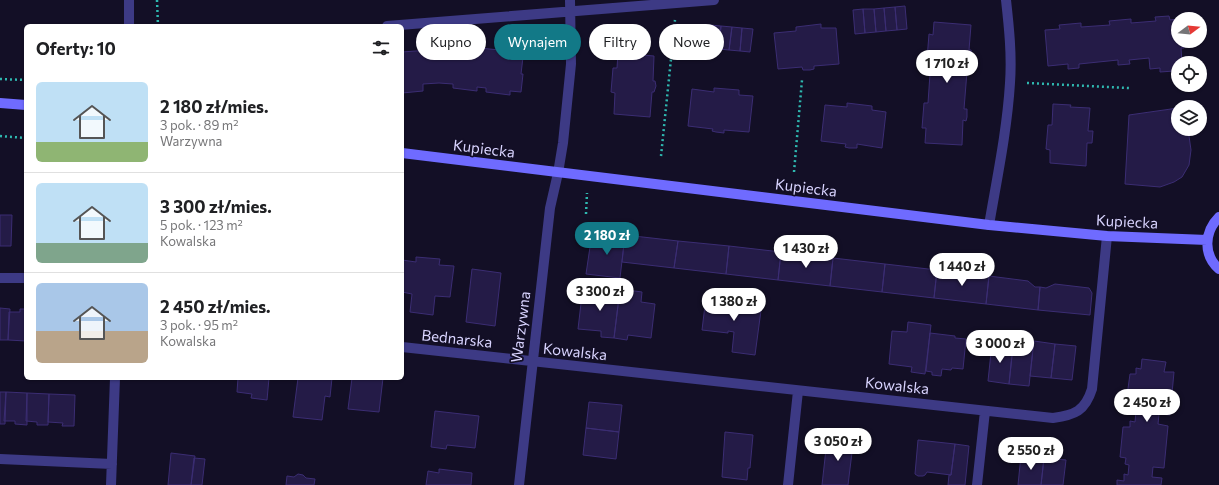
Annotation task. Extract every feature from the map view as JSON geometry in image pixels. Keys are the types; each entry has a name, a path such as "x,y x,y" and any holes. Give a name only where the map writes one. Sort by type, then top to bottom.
{"street":[{"path":"128,0 129,24"},
{"name":"Warzywna","path":"519,485 550,208 563,143 571,64 570,0"},
{"path":"404,25 714,0"},
{"path":"989,225 1002,153 1010,82 1010,41 1006,0"},
{"path":"0,104 24,105"},
{"name":"Kupiecka","path":"404,153 989,225 1107,236 1207,240"},
{"path":"1219,217 1211,228 1207,240 1208,251 1215,265 1219,269"},
{"name":"Kowalska","path":"532,362 1053,418 1067,416 1076,413 1086,404 1092,389 1107,236"},
{"path":"0,278 24,278"},
{"name":"Bednarska","path":"404,347 532,362"},
{"path":"111,485 114,380"},
{"path":"788,485 798,391"},
{"path":"977,485 985,411"},
{"path":"0,459 112,464"}],"path":[{"path":"157,0 158,24"},
{"path":"661,156 677,3"},
{"path":"0,79 24,80"},
{"path":"794,172 802,80"},
{"path":"1010,82 1129,88"},
{"path":"0,136 24,138"}],"building":[{"path":"905,6 907,29 897,30 895,7"},
{"path":"895,7 897,30 886,31 884,8"},
{"path":"884,8 886,31 876,32 874,9"},
{"path":"863,9 865,33 855,34 853,10"},
{"path":"863,9 874,9 876,32 865,33"},
{"path":"1169,16 1171,20 1171,48 1181,48 1182,56 1171,56 1171,71 1160,72 1160,68 1150,69 1149,58 1129,60 1130,64 1118,65 1118,60 1079,64 1079,68 1068,69 1068,64 1048,66 1045,30 1060,29 1059,25 1081,23 1081,27 1110,25 1109,21 1131,19 1131,23 1156,21 1155,17"},
{"path":"934,22 971,25 969,50 971,50 972,55 971,59 968,59 964,109 967,109 967,117 966,121 963,120 962,145 925,143 926,128 922,128 924,103 928,103 931,59 927,59 929,34 933,35"},
{"path":"821,24 821,28 836,28 839,64 814,66 814,69 810,70 803,70 802,67 778,69 774,33 796,31 796,27"},
{"path":"724,26 732,27 729,50 724,50"},
{"path":"732,27 742,28 740,51 729,50"},
{"path":"742,28 753,29 750,52 740,51"},
{"path":"486,49 494,49 494,60 523,60 521,92 510,91 510,95 486,92 486,88 477,87 477,91 453,88 453,84 439,83 423,84 423,91 404,93 404,52 416,51 416,60 486,60"},
{"path":"651,56 654,56 653,81 655,81 656,86 654,92 652,92 650,117 614,114 615,93 611,92 613,68 617,68 618,60 651,60"},
{"path":"714,88 739,90 739,95 753,96 749,132 724,130 724,133 712,131 713,129 688,126 692,89 714,92"},
{"path":"847,103 872,106 872,110 886,112 882,148 857,144 857,148 849,148 845,147 846,144 821,141 825,105 847,107"},
{"path":"1053,104 1090,108 1088,131 1093,131 1092,143 1087,143 1086,166 1050,163 1050,150 1046,149 1048,125 1052,125"},
{"path":"1171,109 1171,136 1189,136 1191,150 1189,165 1182,177 1174,182 1160,187 1125,184 1129,115"},
{"path":"0,215 12,215 11,246 0,246"},
{"path":"605,233 625,235 620,278 586,274 590,247"},
{"path":"625,235 678,241 674,268 622,262"},
{"path":"678,241 729,246 726,274 674,268"},
{"path":"729,246 781,252 778,280 726,274"},
{"path":"781,252 833,258 830,286 778,280"},
{"path":"416,257 440,259 439,265 454,266 450,297 435,296 433,315 410,312 412,294 404,292 404,260 416,262"},
{"path":"833,258 885,264 882,292 830,286"},
{"path":"885,264 937,270 934,298 882,292"},
{"path":"472,269 501,273 495,326 466,322"},
{"path":"937,270 989,276 986,304 934,298"},
{"path":"989,276 1028,281 1035,287 1040,287 1038,310 986,304"},
{"path":"1055,284 1089,288 1092,293 1090,315 1038,310 1040,287 1046,288"},
{"path":"598,287 620,289 614,338 601,337 601,331 578,329 582,295 597,297"},
{"path":"620,289 642,292 641,302 655,304 651,338 628,335 627,340 614,338"},
{"path":"706,297 762,303 755,355 732,352 734,332 728,331 728,333 702,330"},
{"path":"0,308 10,309 8,340 0,340"},
{"path":"20,309 24,309 24,341 8,340 9,312 20,312"},
{"path":"908,322 931,325 925,374 911,372 912,367 889,364 892,331 907,332"},
{"path":"930,333 966,339 963,369 942,369 941,376 932,375 932,372 926,371"},
{"path":"1034,341 1055,344 1051,378 1030,376"},
{"path":"992,343 1013,346 1009,384 988,381"},
{"path":"1055,344 1076,346 1072,380 1051,378"},
{"path":"1013,346 1033,348 1029,386 1009,384"},
{"path":"1142,359 1166,362 1164,372 1174,372 1170,415 1159,414 1158,424 1168,426 1164,468 1153,467 1152,477 1162,478 1161,485 1117,485 1117,480 1124,481 1124,474 1128,475 1129,465 1125,464 1126,458 1120,457 1123,427 1130,427 1130,421 1135,422 1136,411 1131,411 1132,404 1126,403 1130,374 1136,374 1136,368 1141,369"},
{"path":"238,380 269,380 267,400 251,398 252,394 237,392"},
{"path":"298,380 332,380 330,397 325,396 322,420 293,417"},
{"path":"352,380 383,380 379,412 348,409"},
{"path":"0,392 6,392 5,424 0,424"},
{"path":"6,392 27,393 27,425 15,424 15,421 4,421"},
{"path":"27,393 49,394 48,425 37,425 37,422 26,421"},
{"path":"49,394 75,395 74,426 62,426 63,423 48,422"},
{"path":"589,402 622,405 619,432 586,428"},
{"path":"435,411 479,416 475,448 447,445 446,449 431,447"},
{"path":"586,428 619,432 616,459 583,455"},
{"path":"725,432 753,435 750,468 748,468 747,480 722,477"},
{"path":"846,435 854,436 848,485 822,485 827,440 842,442"},
{"path":"918,440 955,444 951,475 927,472 923,476 918,476 915,474"},
{"path":"955,444 969,446 965,485 948,485 949,475 951,475"},
{"path":"171,453 195,456 191,485 168,485"},
{"path":"1021,455 1044,458 1041,485 1018,485"},
{"path":"194,458 205,459 202,485 191,485"},
{"path":"1044,458 1066,460 1063,485 1041,485"},
{"path":"439,469 472,473 471,485 426,485 428,471 439,473"},
{"path":"298,474 303,475 306,478 315,479 314,485 286,485 287,476 294,477"}]}
